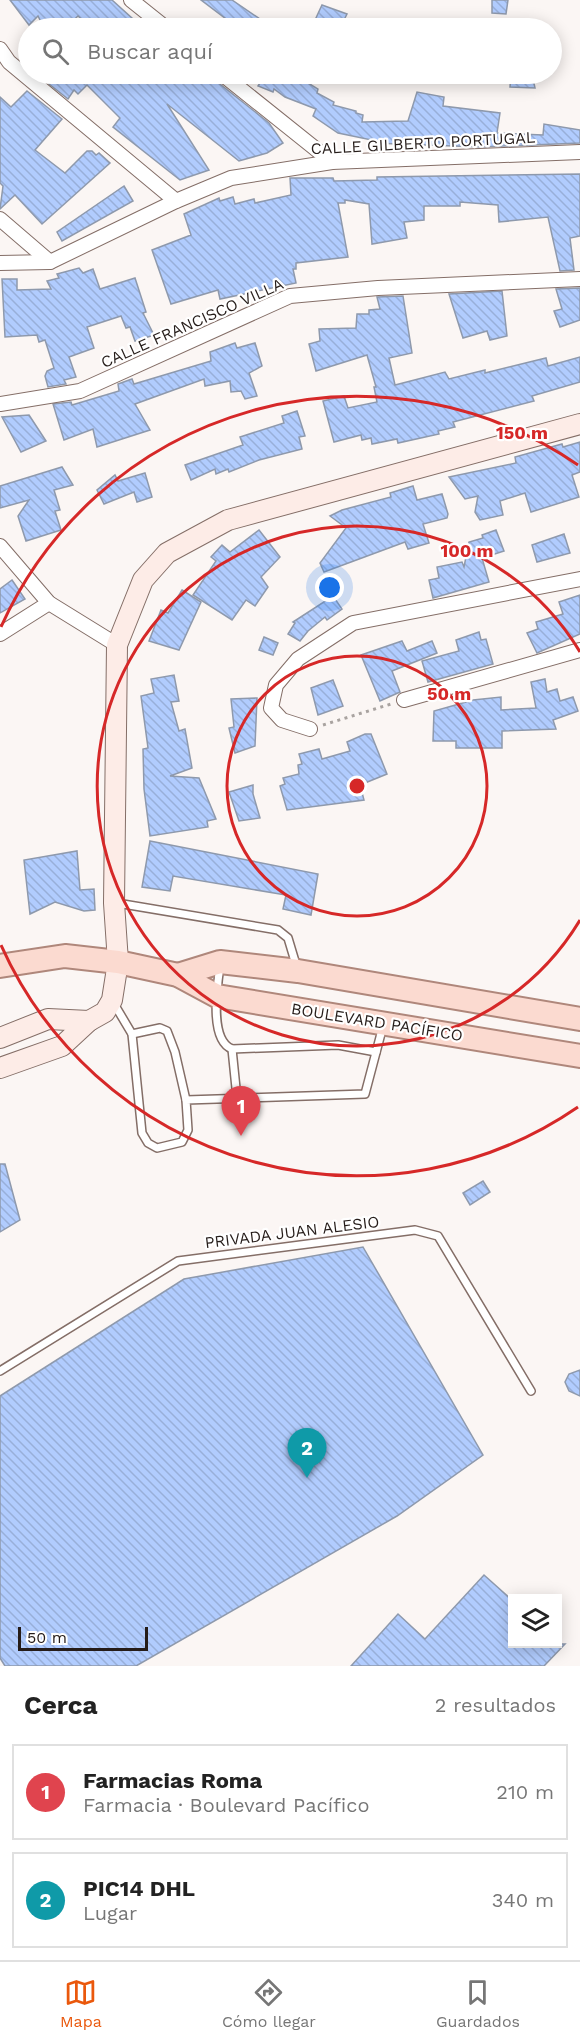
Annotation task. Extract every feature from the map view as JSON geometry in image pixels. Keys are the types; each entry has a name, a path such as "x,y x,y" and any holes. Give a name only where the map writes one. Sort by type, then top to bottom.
{"main road":[{"name":"BOULEVARD PACÍFICO","path":"0,966 65,956 118,962 178,975 216,996 580,1056"},
{"name":"BOULEVARD PACÍFICO","path":"178,975 220,962 298,971 580,1020"}],"street":[{"path":"131,0 154,18"},
{"path":"0,49 9,62 18,69"},
{"path":"35,84 176,201"},
{"path":"235,84 333,162"},
{"name":"CALLE GILBERTO PORTUGAL","path":"0,263 50,262 176,201 231,178 333,162 580,152"},
{"path":"0,219 50,262"},
{"name":"CALLE FRANCISCO VILLA","path":"0,404 80,391 290,296 378,288 580,279"},
{"path":"0,1068 62,1046 89,1021 105,1012 112,1000 118,962 114,903 117,645 143,580 167,553 228,520 580,424"},
{"path":"0,546 49,603 117,645"},
{"path":"310,729 282,720 271,708 276,685 297,659 353,623 580,579"},
{"path":"0,634 49,603"},
{"path":"404,700 580,650"},
{"path":"0,1038 48,1019 89,1021"}],"lane":[{"path":"114,903 278,930 288,938 298,971"},
{"path":"220,962 216,996 219,1035 224,1046 232,1049 338,1045 376,1052"},
{"path":"112,1000 132,1034 142,1133 148,1143 157,1148 182,1142 188,1130 186,1100 167,1031 160,1028 132,1034"},
{"path":"186,1100 365,1094 384,1023"},
{"path":"232,1049 237,1098"},
{"name":"PRIVADA JUAN ALESIO","path":"0,1371 178,1261 415,1230 438,1236 531,1391"}],"path":[{"path":"310,729 404,700"}],"building":[{"path":"10,0 112,0 132,18 80,18 78,16 76,18 39,18 38,16 24,18"},
{"path":"201,0 232,0 259,18 225,18"},
{"path":"492,0 508,0 506,14 492,13"},
{"path":"322,5 347,14 345,18 316,18"},
{"path":"49,84 220,84 269,123 283,143 267,153 239,161 167,104 209,170 180,180 113,127 120,118 87,85 78,94 74,90 68,99"},
{"path":"259,84 310,84 318,89 317,93 334,102 333,105 363,115 362,122 408,121 417,92 444,97 443,106 500,113 497,133 543,135 544,124 580,130 580,143 481,147 372,143 372,140 338,133 313,116 316,109 285,97 274,89 273,92 258,86"},
{"path":"510,84 534,84 535,88 510,87"},
{"path":"27,91 62,119 35,150 65,173 87,151 92,151 96,155 99,153 110,163 42,224 15,195 0,209 3,186 0,183 0,97 11,107"},
{"path":"580,174 580,236 570,238 574,270 560,271 548,217 499,222 498,205 460,202 460,206 424,206 424,220 404,222 407,238 372,244 369,204 345,200 345,203 338,203 348,257 296,263 296,269 293,269 296,283 220,299 218,290 171,304 152,250 191,235 184,214 219,198 220,201 233,197 235,204 254,199 255,203 291,195 290,178 333,178 334,181 377,180 377,177"},
{"path":"124,186 133,201 62,241 57,232"},
{"path":"79,268 83,273 93,269 100,289 135,278 146,312 143,313 154,335 135,341 130,327 126,328 121,316 87,327 94,348 69,357 76,377 64,380 66,384 48,387 45,376 47,371 54,368 45,340 39,342 37,335 5,337 2,279 17,279 17,290 51,289 47,281 59,278 57,274"},
{"path":"580,288 580,320 560,327 554,311 562,309 556,289"},
{"path":"502,291 507,336 490,340 487,331 463,338 449,294"},
{"path":"403,296 412,353 389,358 395,385 445,372 449,379 546,358 548,366 580,357 580,382 532,396 534,401 453,422 455,427 438,431 439,434 398,443 397,439 372,444 371,438 362,440 361,435 334,442 323,401 344,396 348,408 377,402 374,387 376,387 367,355 316,371 309,344 320,341 319,329 356,328 357,314 369,314 369,310 380,309 377,297"},
{"path":"235,343 237,348 255,343 262,366 249,373 257,396 245,399 241,391 231,392 230,381 205,386 204,379 135,404 150,430 97,447 93,429 64,440 53,404 71,402 72,405 119,391 118,384 132,379 134,384 211,361 210,352"},
{"path":"297,411 305,436 299,437 302,449 259,460 229,472 228,469 216,474 215,469 191,480 185,465 243,445 240,437 284,423 282,416"},
{"path":"29,415 46,441 21,452 2,417"},
{"path":"580,442 580,472 572,475 579,497 531,512 525,493 500,501 503,515 480,520 475,512 478,496 465,499 449,477 516,463 515,457 562,444 563,447"},
{"path":"62,467 73,485 54,490 60,510 55,511 61,530 26,541 18,516 29,500 0,508 0,486"},
{"path":"145,473 152,497 137,502 134,492 104,504 97,490 115,475 118,481"},
{"path":"413,486 417,500 442,494 448,514 447,518 423,524 429,543 408,549 405,542 324,572 320,563 346,528 330,516 342,510 391,497 390,493"},
{"path":"259,530 280,557 261,577 268,587 255,606 246,600 232,620 193,595 216,561 211,557 222,545 230,552"},
{"path":"496,530 504,551 482,558 489,582 433,598 429,580 439,578 437,567 462,562 464,567 469,542 483,538 482,535"},
{"path":"564,534 570,553 537,562 532,545"},
{"path":"12,580 25,599 0,613 0,589"},
{"path":"182,590 201,602 179,650 149,641 161,610 168,613"},
{"path":"580,595 580,634 537,653 527,633 538,629 536,622 563,614 559,602"},
{"path":"333,596 342,609 327,620 325,617 300,641 288,634 295,623 293,622"},
{"path":"479,632 481,640 486,639 493,664 428,682 422,661 459,651 456,640"},
{"path":"264,637 278,643 273,655 259,650"},
{"path":"402,641 407,651 432,641 437,653 392,671 400,692 380,701 361,655"},
{"path":"174,675 179,701 171,702 179,731 185,729 192,768 170,776 199,778 216,819 207,821 208,827 150,836 144,789 143,749 148,748 141,696 154,693 151,679"},
{"path":"545,679 547,692 557,689 560,701 573,697 578,711 553,720 556,729 502,731 502,748 456,748 456,741 433,741 434,711 473,700 501,697 501,710 536,708 531,682"},
{"path":"333,680 343,706 318,715 311,688"},
{"path":"257,698 255,746 235,753 229,728 234,727 231,699"},
{"path":"365,734 371,734 387,774 360,785 364,800 287,810 280,786 285,784 283,778 299,774 298,765 302,764 299,754 319,749 322,759 350,751 347,742"},
{"path":"253,785 253,794 260,818 239,821 229,792"},
{"path":"150,841 318,874 311,915 283,909 286,895 173,876 170,891 142,887"},
{"path":"77,851 80,890 94,889 95,910 84,911 55,902 30,914 24,860"},
{"path":"0,1164 5,1164 20,1220 0,1232"},
{"path":"483,1181 490,1192 470,1205 463,1193"},
{"path":"363,1247 483,1455 397,1516 136,1666 5,1666 0,1658 0,1396 184,1279"},
{"path":"580,1370 580,1396 569,1391 565,1382 569,1374"},
{"path":"484,1575 508,1597 508,1648 561,1648 544,1666 351,1666 398,1614 425,1639"}],"place":[{"name":"Farmacias Roma","path":"241,1136"},
{"name":"PIC14 DHL","path":"307,1478"}]}
